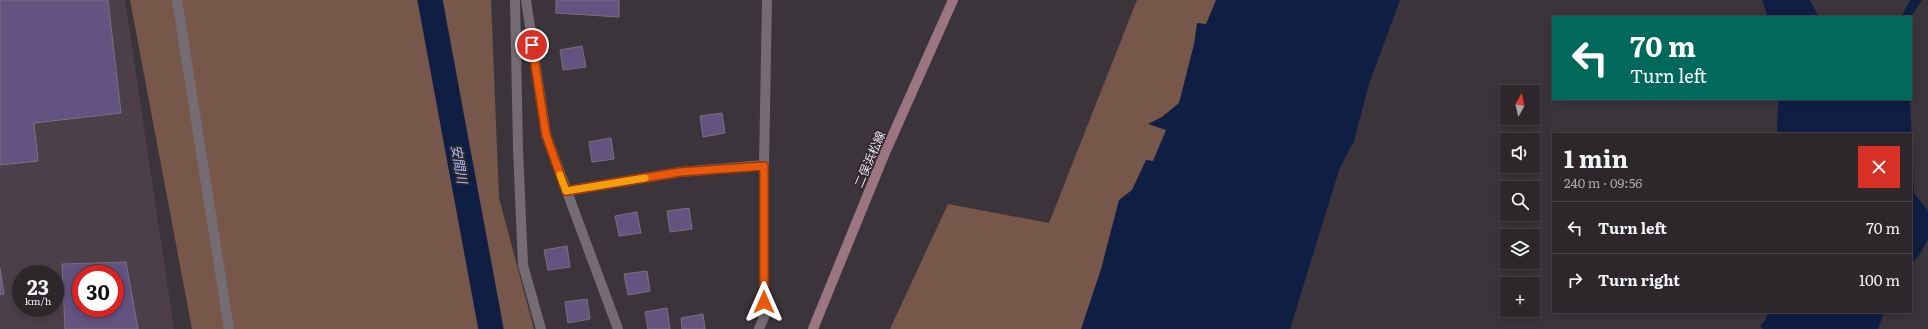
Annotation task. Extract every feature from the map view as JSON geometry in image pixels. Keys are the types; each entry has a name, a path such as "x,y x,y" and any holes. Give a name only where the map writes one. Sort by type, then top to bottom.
{"main road":[{"name":"二俣浜松線","path":"813,329 884,155 953,0"}],"street":[{"path":"177,0 229,329"},
{"path":"515,0 522,265 541,329"},
{"path":"526,0 546,135 618,329"},
{"path":"759,329 764,317 764,166 767,0"},
{"path":"566,191 680,172 764,166"}],"shaded area":[{"path":"0,0 125,0 174,329 0,329"},
{"path":"130,0 491,0 499,198 534,329 192,329"},
{"path":"1137,0 1234,0 1101,329 890,329 948,204 1049,223"}],"water":[{"path":"1216,0 1400,0 1369,84 1354,141 1339,170 1290,329 1081,329 1101,269 1119,200 1132,190 1146,160 1153,161 1166,130 1148,124 1162,117 1179,103 1194,44 1197,23 1206,24"},
{"path":"1762,0 1810,0 1818,16 1768,16"},
{"path":"1910,0 1922,0 1912,16 1902,16"},
{"path":"1778,100 1910,100 1911,133 1777,133"},
{"path":"1912,146 1914,193 1928,211 1928,240 1917,258 1912,262"},
{"path":"1768,313 1884,313 1878,329 1763,329 1760,326 1766,319"}],"building":[{"path":"0,0 108,0 121,113 34,123 38,161 0,165"},
{"path":"556,0 619,0 619,17 556,13"},
{"path":"582,46 586,67 563,70 560,50"},
{"path":"722,113 725,133 703,137 700,116"},
{"path":"611,138 614,159 592,162 589,142"},
{"path":"689,208 692,229 670,232 667,211"},
{"path":"637,212 641,233 619,236 615,216"},
{"path":"567,246 570,267 548,270 544,250"},
{"path":"126,262 138,329 65,329 64,265 62,265"},
{"path":"0,268 4,294 0,295"},
{"path":"647,271 650,291 628,295 624,274"},
{"path":"587,299 590,319 568,323 565,302"},
{"path":"667,308 670,329 648,329 645,312"},
{"path":"703,314 705,329 682,329 681,318"}],"waterway":[{"name":"安間川","path":"430,0 491,329"}],"slow traffic":[{"path":"560,175 566,191 645,178"}],"route":[{"path":"532,45 546,135 566,191 680,172 764,166 764,302"}]}
